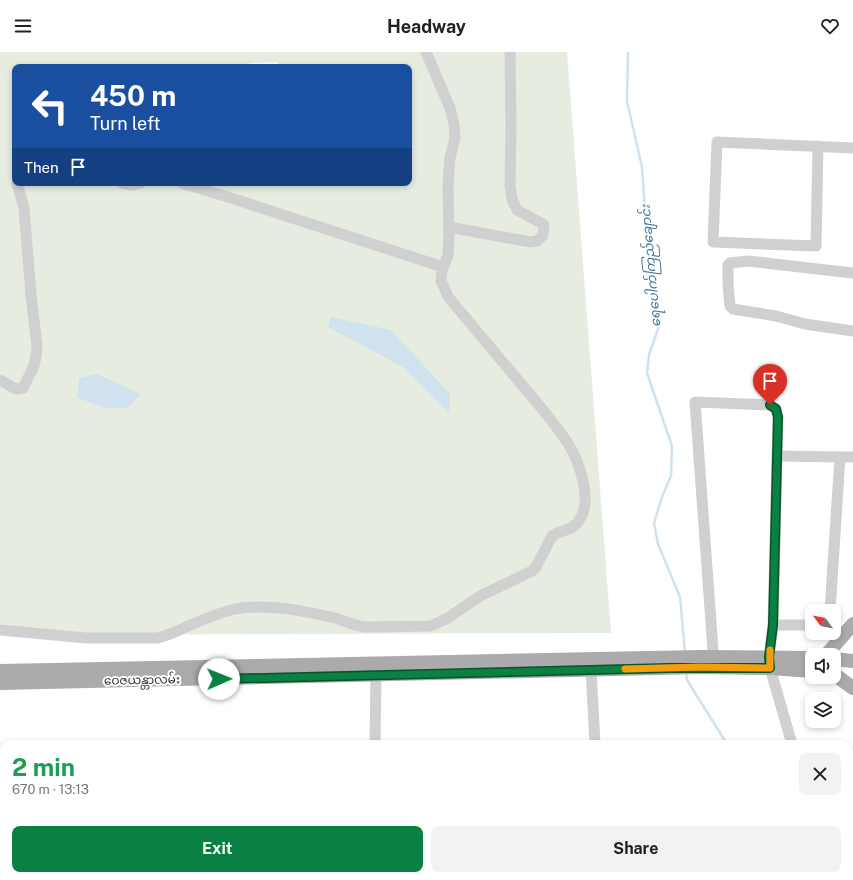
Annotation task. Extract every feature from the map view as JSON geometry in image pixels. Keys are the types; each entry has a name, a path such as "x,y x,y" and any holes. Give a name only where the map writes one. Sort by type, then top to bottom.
{"main road":[{"path":"832,648 853,624"},
{"name":"ဝေဇယန္တာလမ်း","path":"0,671 707,662 770,663 805,659"},
{"path":"841,660 853,661"},
{"name":"ဝေဇယန္တာလမ်း","path":"0,683 376,676 591,669 670,663"},
{"name":"ဝေဇယန္တာလမ်း","path":"770,663 805,670"},
{"path":"841,675 853,676"},
{"path":"841,679 853,688"}],"street":[{"path":"0,630 86,638 157,638 236,609 255,608 293,609 365,627 430,626 448,618 480,596 532,571 552,536 568,530 576,525 584,510 585,492 579,468 569,446 558,428 449,298 441,281 443,267 448,255 448,185 450,158 454,145 454,124 450,108 426,52"},
{"path":"449,227 530,242 537,241 543,235 543,224 517,210 512,199 510,186 510,52"},
{"path":"818,146 816,246 713,242 717,142 818,146 853,148"},
{"path":"0,380 18,390 23,388 31,373 36,356 36,331 31,295 24,208 18,186"},
{"path":"192,186 443,267"},
{"path":"853,273 748,261 733,261 728,265 730,306 733,309 776,316 805,324 853,332"},
{"path":"707,662 695,402 770,405 776,409 778,417 773,625 770,663 791,740"},
{"path":"778,456 853,457"},
{"path":"830,604 840,457"},
{"path":"773,625 805,625"},
{"path":"591,669 595,740"},
{"path":"375,740 376,676"}],"shaded area":[{"path":"0,52 567,52 611,633 0,635","holes":["401,366 449,394 449,413"]}],"water":[{"path":"331,317 391,330 450,394 449,413 401,366 328,327"},
{"path":"97,374 141,394 127,408 107,408 77,398 79,378"}],"waterway":[{"name":"ရေပေါက်ကြည်ချောင်း","path":"628,52 627,101 642,167 647,242 659,326 649,355 647,373 672,446 671,476 662,497 654,523 658,544 680,597 685,653"},
{"name":"ရေပေါက်ကြည်ချောင်း","path":"686,672 687,680 724,740"}],"slow traffic":[{"path":"625,669 701,667 770,668 770,650"}],"route":[{"path":"219,679 707,667 770,668 769,657 773,625 778,417 776,409 770,405"}]}
